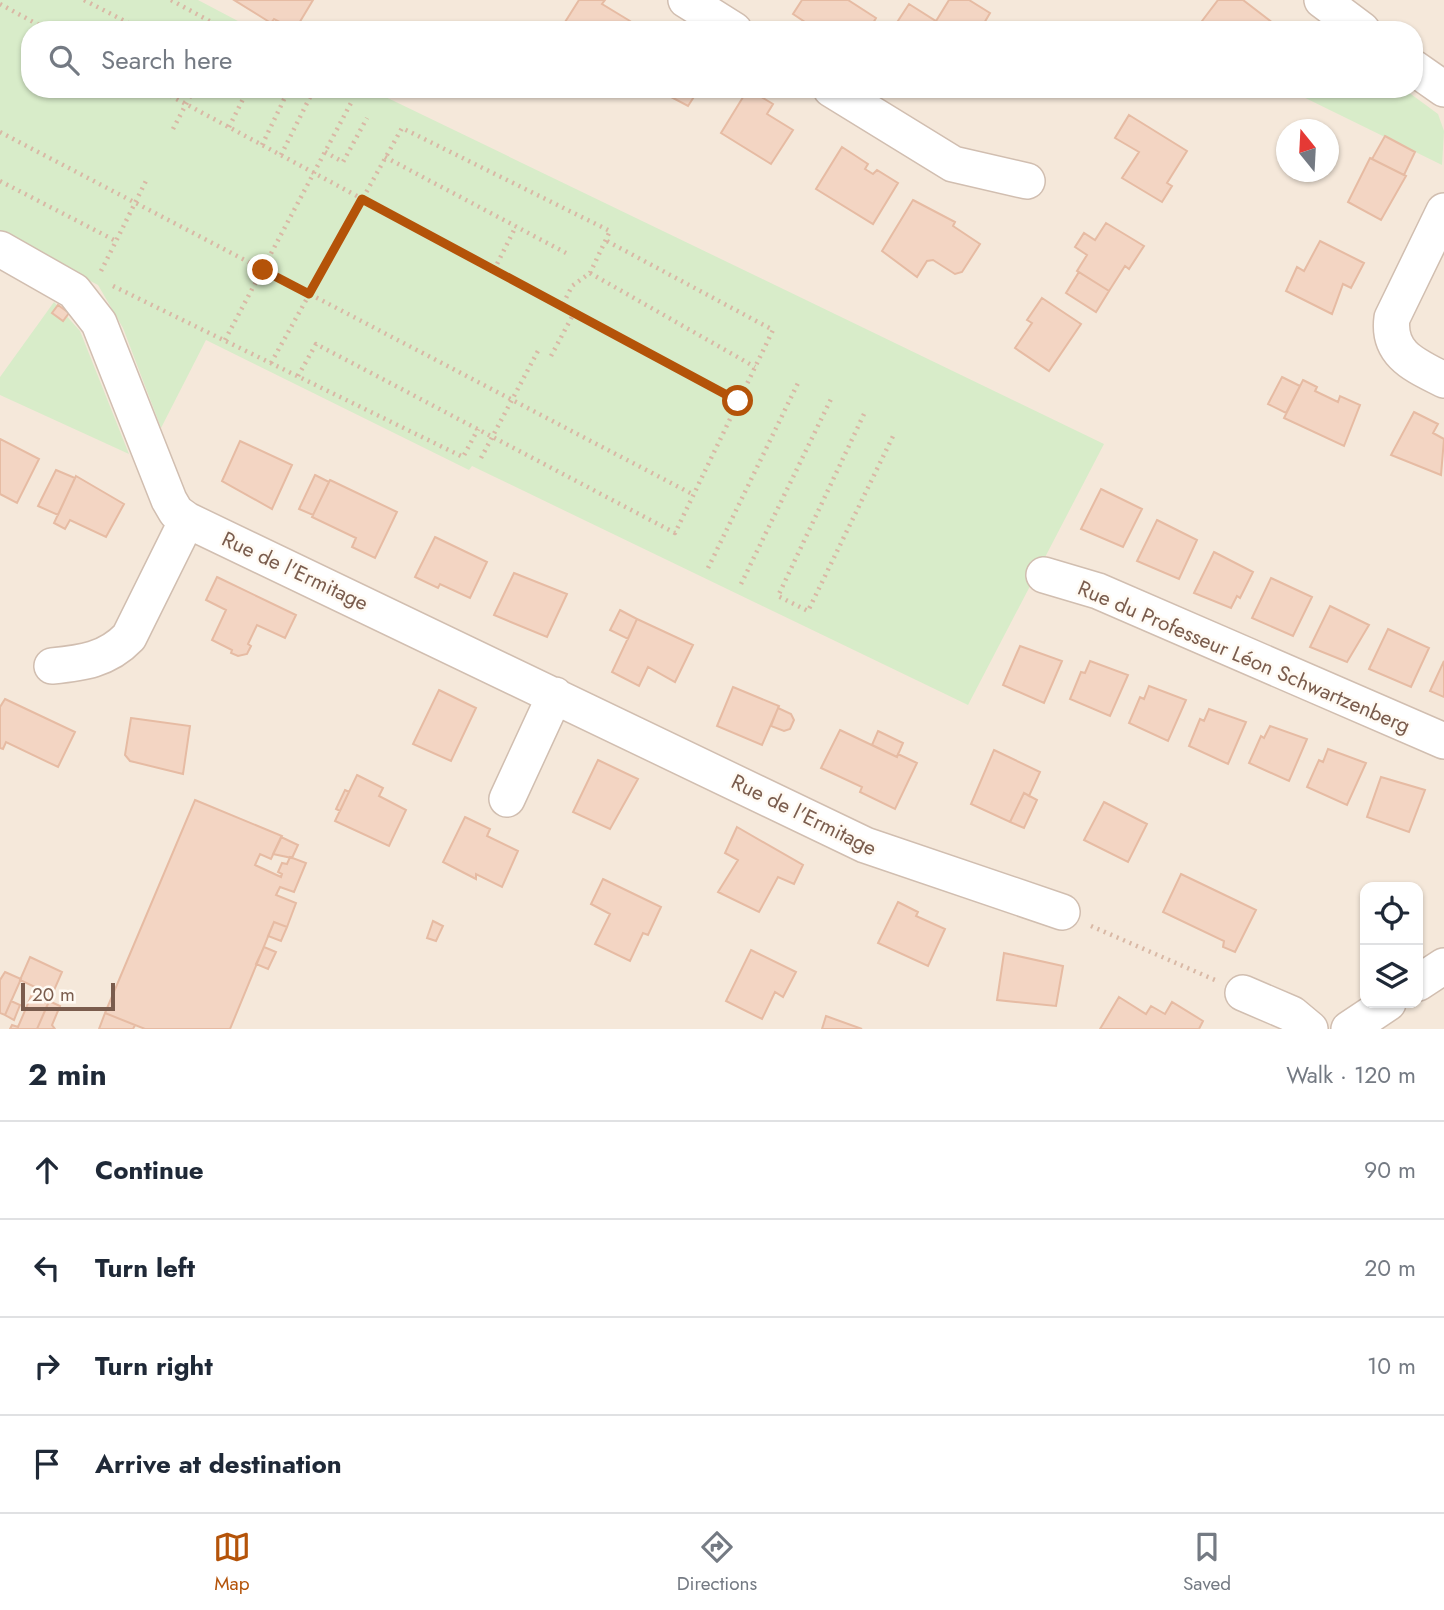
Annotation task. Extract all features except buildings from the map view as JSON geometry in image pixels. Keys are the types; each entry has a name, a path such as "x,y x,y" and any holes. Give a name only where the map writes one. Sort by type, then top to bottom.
{"street":[{"path":"686,0 720,21"},
{"path":"1322,0 1350,21"},
{"path":"1423,74 1444,89"},
{"path":"846,98 953,164 1027,181"},
{"path":"1444,211 1390,327 1394,344 1404,357 1444,380"},
{"name":"Rue de l'Ermitage","path":"0,249 74,291 99,323 169,500 176,512 187,520 875,849 1062,912"},
{"path":"52,666 96,660 121,646 129,637 187,520"},
{"name":"Rue du Professeur Léon Schwartzenberg","path":"1044,575 1121,601 1444,741"},
{"path":"507,799 555,695"},
{"path":"1423,980 1444,966"},
{"path":"1243,993 1292,1014 1310,1029"},
{"path":"1349,1029 1380,1008"}],"path":[{"path":"85,0 125,21"},
{"path":"171,0 210,21"},
{"path":"0,4 31,21"},
{"path":"175,98 738,401"},
{"path":"173,129 189,98"},
{"path":"229,127 244,98"},
{"path":"262,145 285,98"},
{"path":"281,155 310,98"},
{"path":"225,340 352,101"},
{"path":"325,152 343,162 367,118"},
{"path":"271,363 402,128 610,231 590,273 572,286 562,306"},
{"path":"0,132 694,495"},
{"path":"385,157 566,253"},
{"path":"0,181 116,241"},
{"path":"97,278 146,181"},
{"path":"494,270 516,226"},
{"path":"298,376 316,344 675,533 773,330 605,240"},
{"path":"590,273 755,367"},
{"path":"109,284 463,457 478,428"},
{"path":"551,356 573,313"},
{"path":"481,458 539,349"},
{"path":"708,568 798,383"},
{"path":"741,584 831,399"},
{"path":"864,414 778,596 807,611 895,432"},
{"path":"1062,912 1243,993"}],"shaded area":[{"path":"0,0 1444,0 1444,1029 0,1029"}],"green space":[{"path":"0,0 198,0 238,21 21,21 21,98 388,98 1104,444 968,705 472,466 469,470 206,340 161,428 123,328 98,285 0,234"},
{"path":"1305,98 1416,98 1438,114 1444,131 1442,165"},
{"path":"54,302 80,331 129,454 0,395 0,377"}],"route":[{"path":"263,270 309,294 362,199 738,401"}]}
